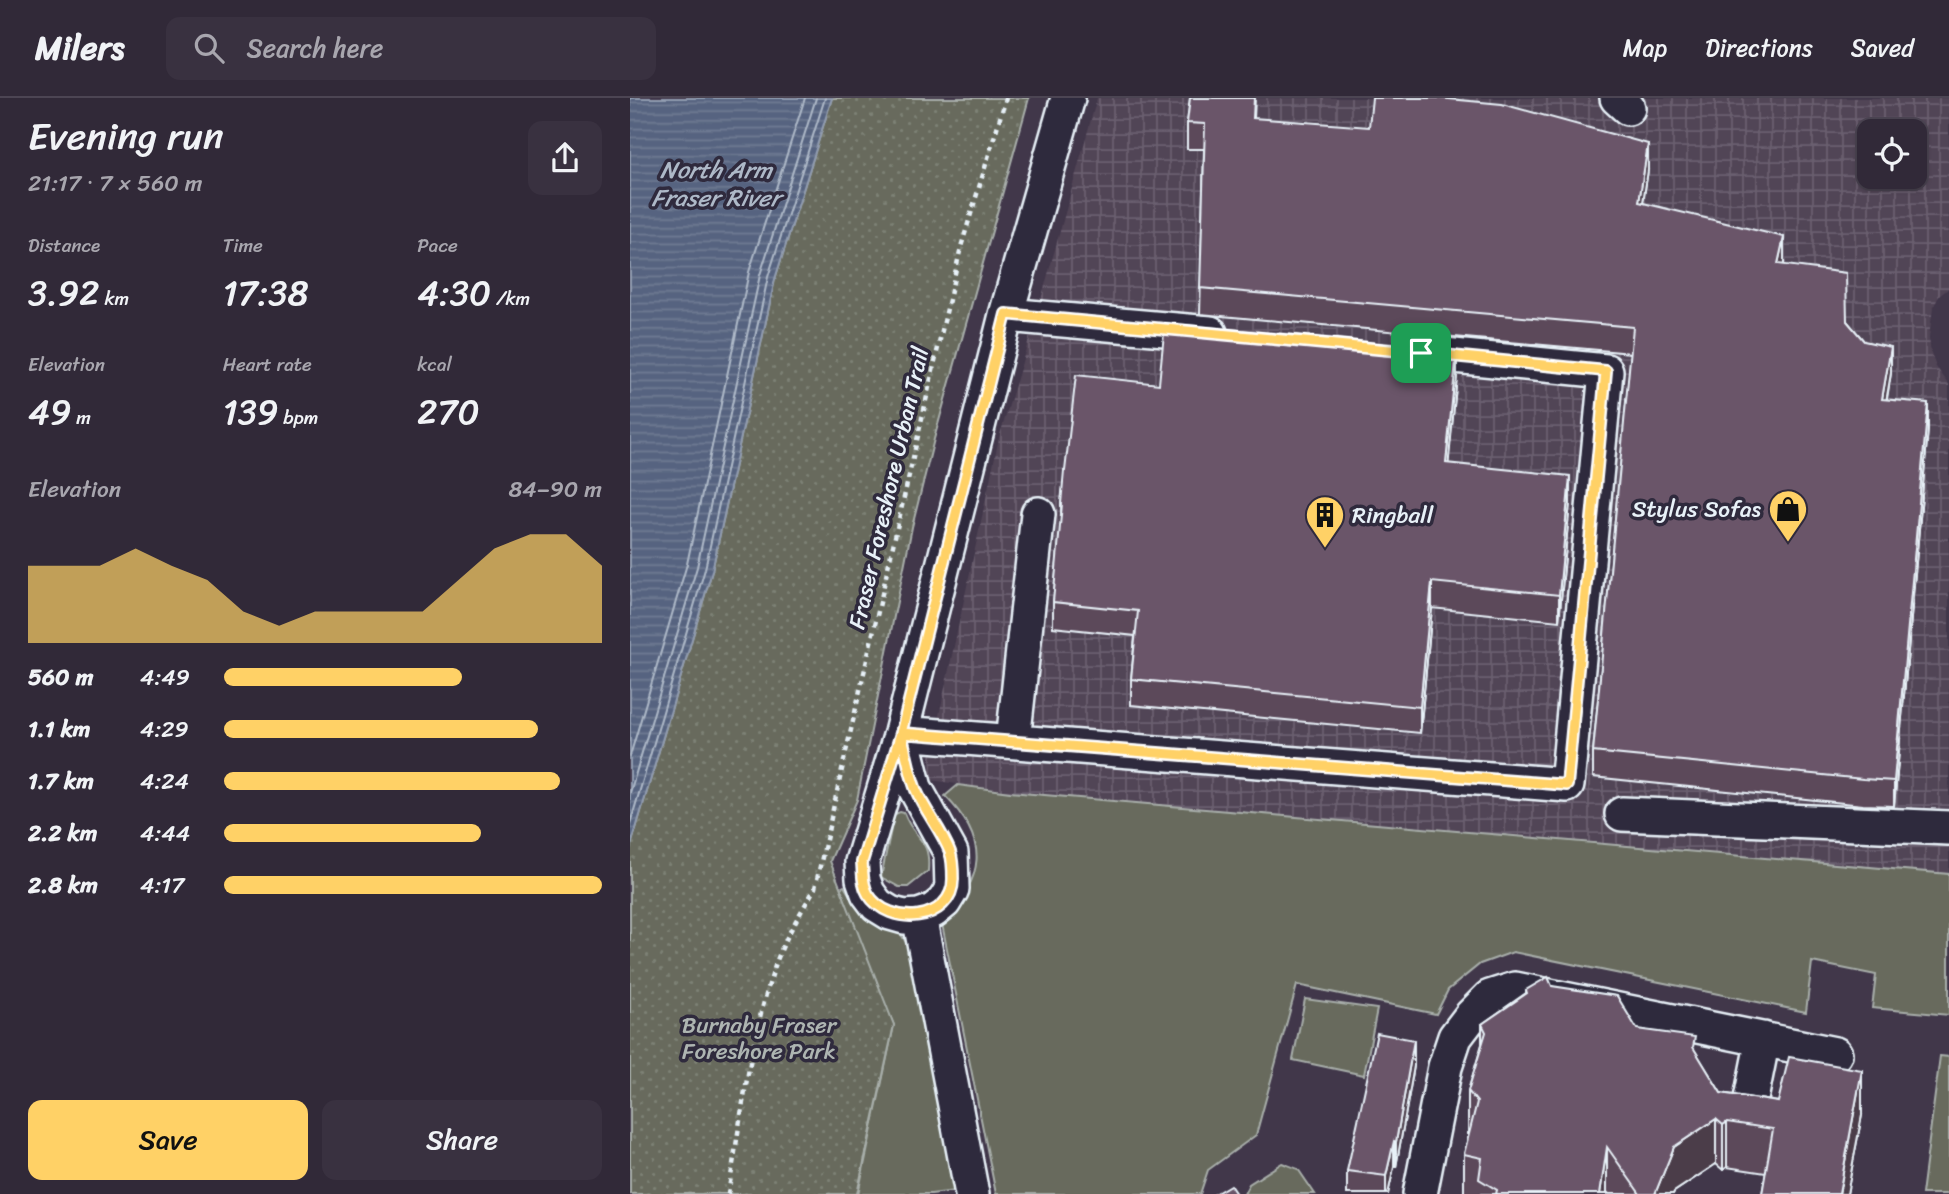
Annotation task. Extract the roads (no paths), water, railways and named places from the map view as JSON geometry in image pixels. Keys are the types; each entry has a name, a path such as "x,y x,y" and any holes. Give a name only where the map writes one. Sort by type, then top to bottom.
{"street":[{"path":"901,733 915,788 951,853 953,889 933,911 904,917 877,905 868,893 863,879 862,862 901,733 1006,314 1068,98"},
{"path":"1006,314 1245,337"},
{"path":"901,733 1567,785 1606,371 1384,350"},
{"path":"1013,741 1038,514"},
{"path":"1622,814 1949,828"},
{"path":"919,916 972,1194"},
{"path":"1420,1194 1445,1067 1455,1037 1490,997 1515,989 1835,1054"},
{"path":"1747,1119 1763,1039"}],"water":[{"name":"North Arm Fraser River","path":"630,98 832,98 775,279 712,571 630,849"}],"place":[{"name":"Stylus Sofas","path":"1788,543"},
{"name":"Ringball","path":"1325,549"}],"park label":[{"name":"Burnaby Fraser Foreshore Park","path":"759,1038"}]}
